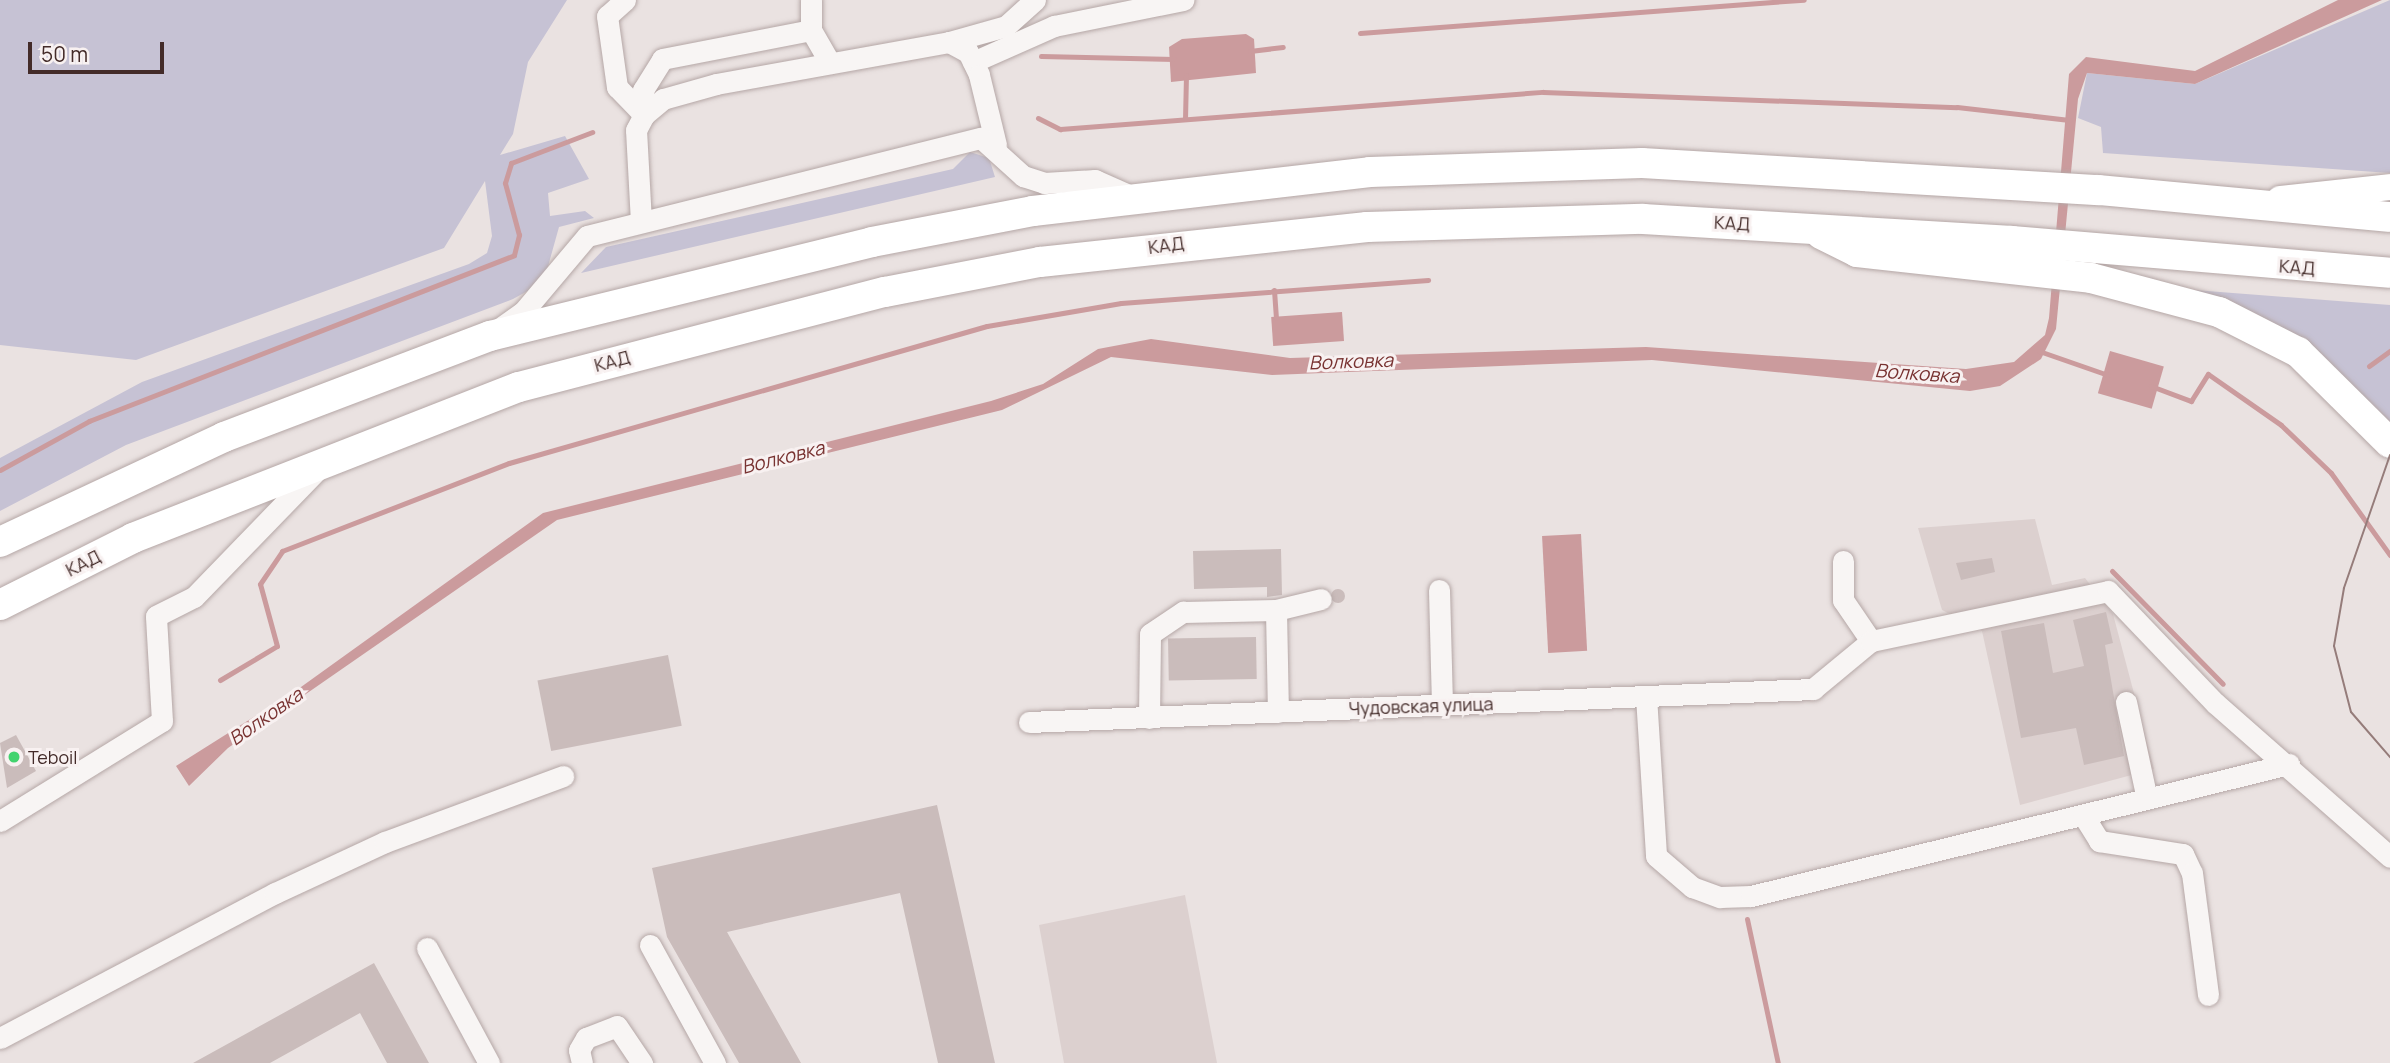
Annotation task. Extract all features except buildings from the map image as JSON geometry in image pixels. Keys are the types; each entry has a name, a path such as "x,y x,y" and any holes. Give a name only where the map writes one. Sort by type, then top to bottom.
{"highway":[{"path":"0,542 224,437 489,336 872,242 1133,198 1495,164 1735,164 2099,190 2390,217"},
{"name":"КАД","path":"0,605 133,538 329,457 519,387 885,292 1040,261 1367,227 1643,219 1808,227 1857,252 2011,255 2094,248 2390,273"},
{"path":"2011,255 2091,278 2183,299 2259,330 2329,376 2390,443"}],"main road":[{"path":"2241,203 2390,187"}],"lane":[{"path":"625,0 607,16 617,87 644,115"},
{"path":"811,0 811,30 829,61"},
{"path":"640,222 636,130 644,115 663,99 829,61 949,42 1006,26 1035,0"},
{"path":"973,62 1054,26 1183,0"},
{"path":"644,115 643,90 662,59 811,30"},
{"path":"949,42 973,62 996,145"},
{"path":"489,336 523,312 587,236 981,138 996,145 1023,176 1044,183 1095,180 1133,198"},
{"path":"3,816 162,721 156,616 194,597 329,457"},
{"path":"1843,561 1843,600 1871,641 2108,591 2215,703 2289,764 2390,857"},
{"path":"1439,590 1442,705"},
{"path":"1149,718 1147,645 1158,624 1183,612 1276,610 1321,599"},
{"path":"1276,610 1278,712"},
{"name":"Чудовская улица","path":"1029,722 1813,689 1871,641"},
{"path":"1646,696 1656,856 1682,881 1720,897 1751,896 2289,764"},
{"path":"2126,702 2147,799"},
{"path":"0,1038 299,881 385,842 563,776"},
{"path":"2083,815 2099,841 2183,854 2192,873 2208,995"},
{"path":"650,945 715,1063"},
{"path":"427,948 489,1063"},
{"path":"582,1063 579,1050 586,1038 617,1026 642,1063"}],"shaded area":[{"path":"0,0 567,0 528,62 513,134 500,155 565,136 589,179 548,193 550,216 585,211 594,218 559,227 547,270 533,288 513,299 126,445 0,511 0,458 142,382 469,264 487,253 492,236 485,181 444,248 136,360 0,345"},
{"path":"2390,0 2390,173 2103,153 2101,127 2078,118 2087,73 2195,84"},
{"path":"970,152 989,158 995,177 581,273 606,247 953,169"},
{"path":"2194,290 2390,305 2390,434 2194,295"},
{"path":"2035,519 2052,585 2085,578 2113,614 2154,769 2020,805 1982,631 1942,610 1918,528"},
{"path":"1185,895 1217,1063 1064,1063 1039,925"}],"water":[{"name":"Волковка","path":"2338,0 2382,0 2195,84 2087,73 2078,99 2056,329 2041,359 2000,386 1970,391 1652,360 1272,375 1111,357 1002,410 557,520 228,748 189,786 176,766 301,687 543,513 991,401 1043,384 1098,349 1151,339 1290,358 1646,347 1966,369 2014,362 2045,335 2049,318 2069,74 2086,57 2195,71"},
{"path":"1246,34 1254,39 1256,73 1171,82 1169,47 1182,39"},
{"path":"1342,312 1344,341 1273,346 1271,317"},
{"path":"2110,351 2164,366 2152,409 2098,393"},
{"path":"1581,534 1587,651 1548,653 1542,536"}],"waterway":[{"path":"1360,33 1804,0"},
{"path":"1250,51 1283,47"},
{"path":"1041,56 1174,59"},
{"path":"1185,119 1186,75"},
{"path":"1038,118 1060,129 1543,92 1957,107 2069,120"},
{"path":"0,470 89,421 514,255 519,235 505,183 511,163 592,132"},
{"path":"220,680 277,646 260,584 282,551 509,463 987,326 1121,303 1428,280"},
{"path":"1274,290 1276,318"},
{"path":"2039,351 2108,375"},
{"path":"2369,366 2390,351"},
{"path":"2151,386 2191,401 2208,374 2281,425 2331,473 2390,555"},
{"path":"2112,571 2223,684"},
{"path":"1747,919 1778,1063"}],"tram line":[{"path":"2390,455 2344,588 2334,646 2351,712 2390,757"}],"place":[{"name":"Teboil","path":"14,757"}]}
